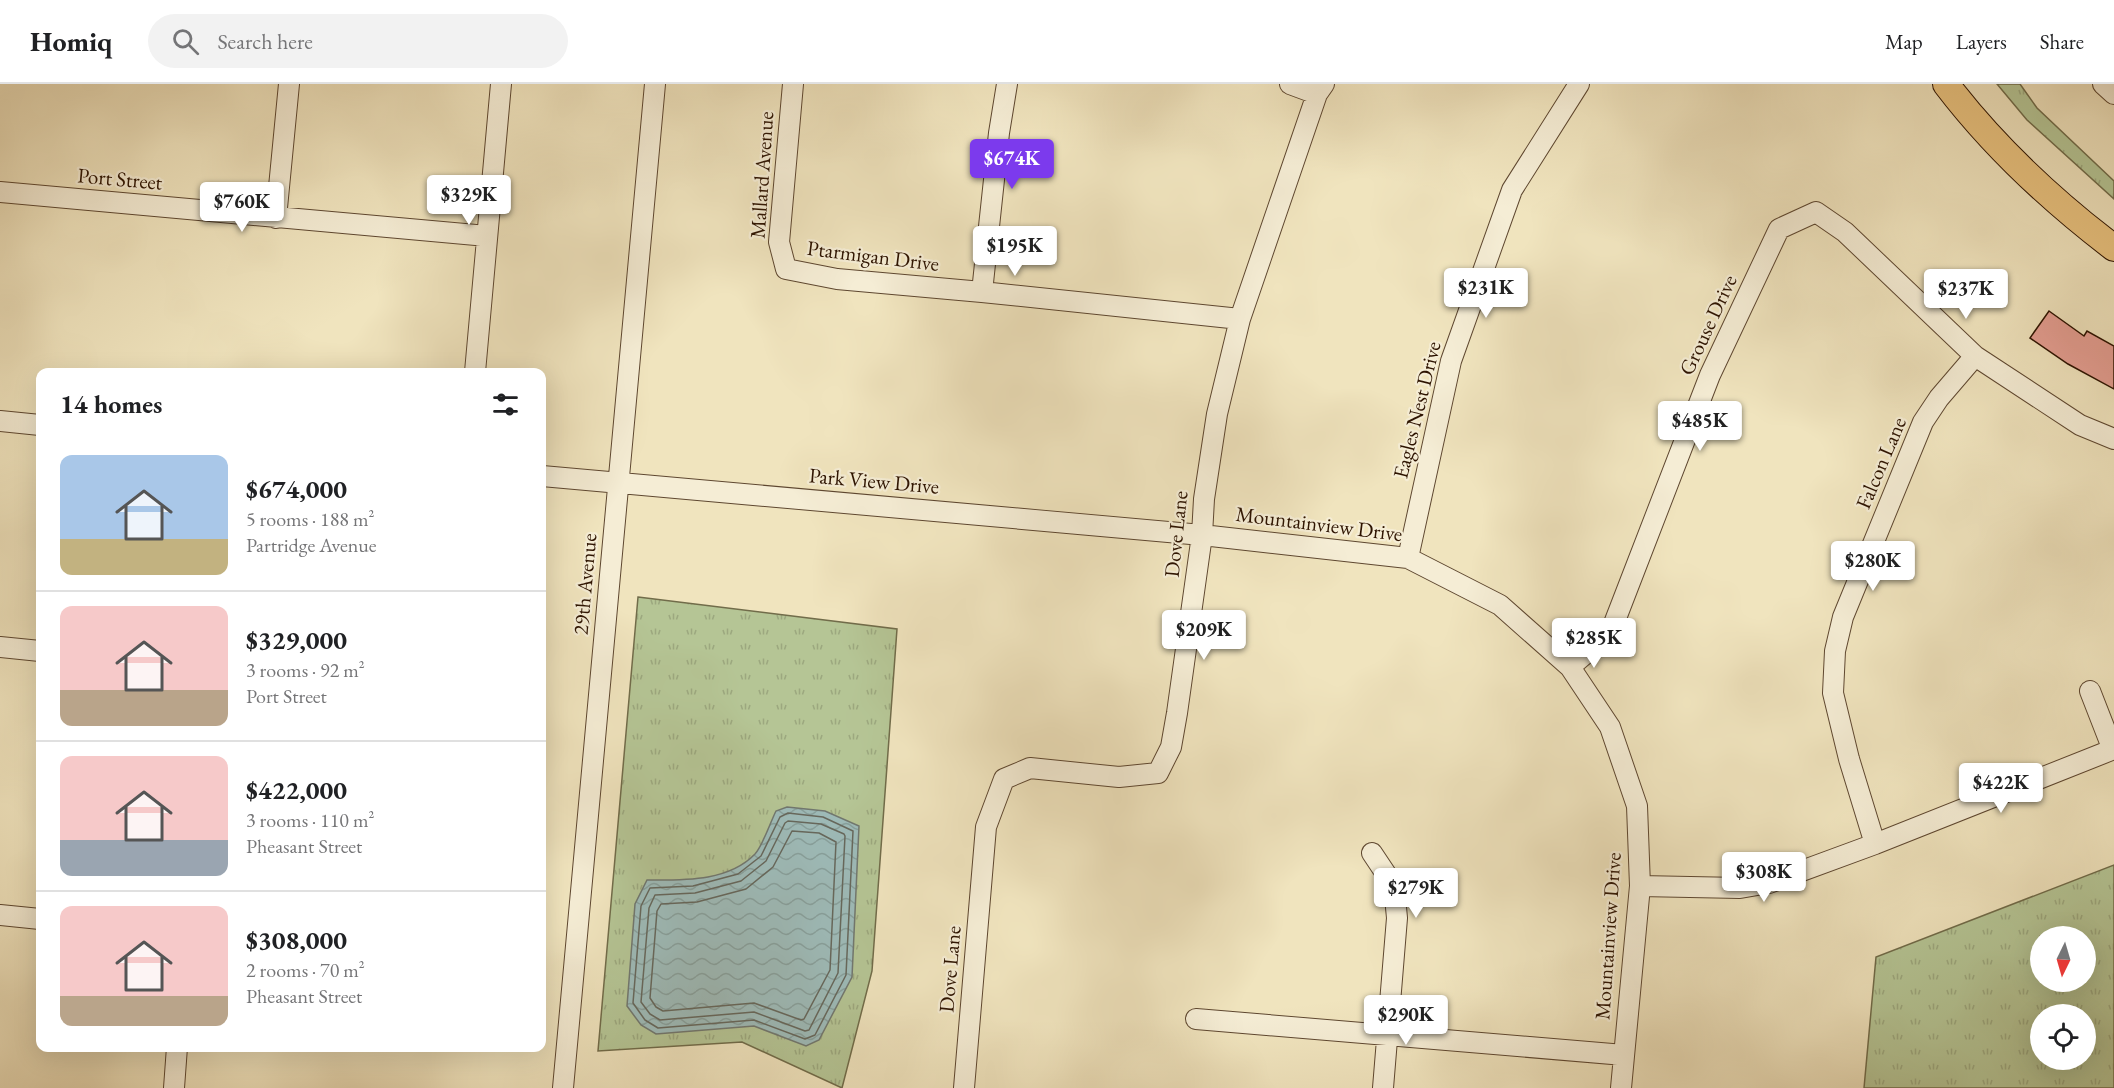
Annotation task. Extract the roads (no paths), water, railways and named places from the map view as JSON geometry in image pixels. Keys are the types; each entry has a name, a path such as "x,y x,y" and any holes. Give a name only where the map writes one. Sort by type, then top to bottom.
{"main road":[{"path":"1946,84 1962,106 2021,170 2064,209 2114,248"}],"street":[{"path":"276,218 289,84"},
{"path":"475,368 501,84"},
{"name":"29th Avenue","path":"563,1088 655,84"},
{"name":"Mallard Avenue","path":"786,269 779,242 793,84"},
{"path":"982,292 999,133 1007,84"},
{"name":"Dove Lane","path":"964,1088 986,826 1004,779 1030,768 1119,777 1158,773 1171,747 1178,713 1202,535 1204,499 1217,414 1240,320 1320,89 1290,84"},
{"name":"Eagles Nest Drive","path":"1408,558 1451,361 1512,190 1579,84"},
{"path":"2103,84 2114,94"},
{"name":"Port Street","path":"0,192 486,237"},
{"name":"Grouse Drive","path":"1570,667 1613,626 1710,375 1779,229 1816,212 1845,232 1976,356"},
{"name":"Ptarmigan Drive","path":"786,269 837,279 1240,320"},
{"path":"1976,356 2080,425 2114,439"},
{"name":"Falcon Lane","path":"1875,844 1849,759 1833,693 1835,651 1843,617 1923,422 1939,398 1976,356"},
{"path":"0,421 36,425"},
{"name":"Park View Drive","path":"546,476 1202,535"},
{"name":"Mountainview Drive","path":"1202,535 1408,558 1500,605 1570,667 1610,727 1637,806 1640,886 1621,1088"},
{"path":"0,647 36,651"},
{"path":"1640,886 1740,888 1768,883 1875,844 2114,750 2090,691"},
{"path":"1372,853 1394,886 1397,918 1383,1088"},
{"path":"0,915 36,919"},
{"path":"1196,1019 1624,1055"},
{"path":"174,1088 177,1052"}],"water":[{"path":"787,807 825,811 859,826 852,977 819,1040 806,1046 754,1026 656,1034 641,1025 627,1006 635,904 647,880 704,878 732,870 755,854 764,840 776,811"}]}
